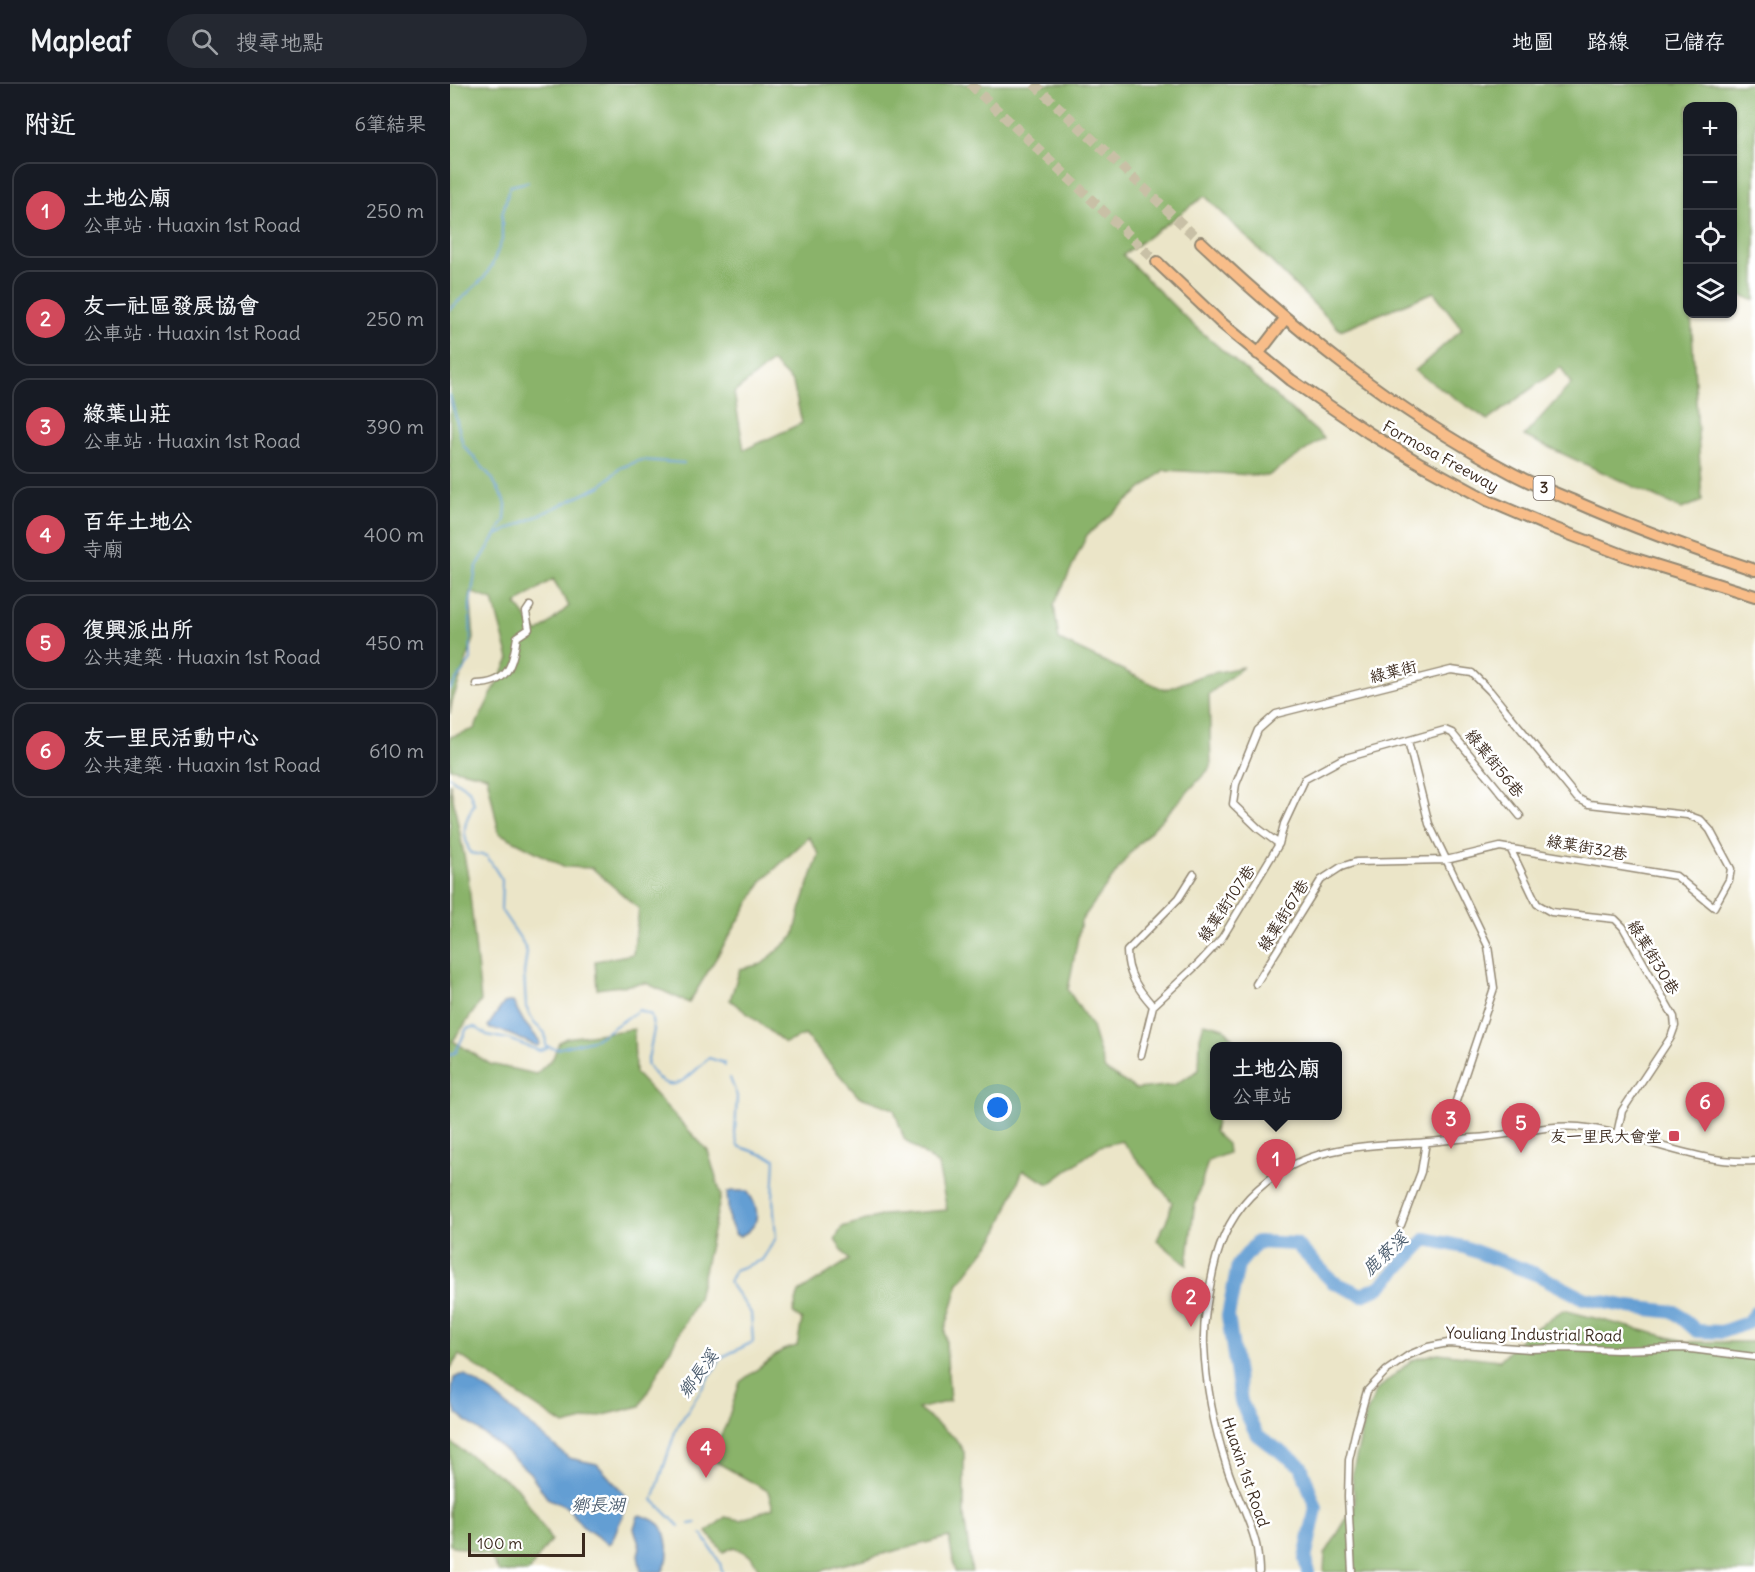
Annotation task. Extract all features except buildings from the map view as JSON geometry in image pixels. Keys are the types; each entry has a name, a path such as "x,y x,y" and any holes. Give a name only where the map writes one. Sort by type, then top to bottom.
{"highway":[{"name":"Formosa Freeway","path":"1201,242 1285,319 1351,372 1443,434 1516,475 1611,517 1755,570"},
{"name":"Formosa Freeway","path":"1157,262 1219,321 1258,354 1325,404 1421,464 1489,501 1543,524 1626,556 1755,596"},
{"path":"1258,354 1285,319"}],"street":[{"path":"476,684 491,684 508,671 512,663 517,637 529,629 526,612 530,606"},
{"name":"綠葉街","path":"1279,844 1259,829 1233,804 1236,784 1258,730 1276,714 1451,670 1472,673 1490,691 1577,798 1589,804 1687,815 1701,820 1710,830 1731,869 1730,880 1714,907"},
{"name":"綠葉街56巷","path":"1407,741 1445,730 1452,732 1520,816"},
{"path":"1279,844 1284,824 1305,778 1342,759 1407,741 1429,824 1488,946 1494,988 1456,1101 1455,1139"},
{"name":"綠葉街107巷","path":"1152,1006 1198,964 1222,938 1279,844"},
{"name":"綠葉街32巷","path":"1446,860 1500,847 1676,876 1714,907"},
{"name":"綠葉街30巷","path":"1510,848 1537,904 1551,912 1616,919 1623,927 1674,1017 1675,1026 1671,1037 1622,1111 1617,1134"},
{"name":"綠葉街67巷","path":"1256,984 1321,880 1341,867 1356,862 1446,860"},
{"path":"1141,1055 1152,1006 1136,987 1127,962 1127,951 1179,898 1194,874"},
{"name":"Huaxin 1st Road","path":"1259,1572 1257,1547 1227,1468 1213,1421 1204,1344 1205,1315 1220,1242 1234,1213 1275,1173 1301,1160 1362,1147 1489,1137 1555,1127 1576,1127 1617,1134 1714,1159 1755,1161"},
{"path":"1401,1225 1421,1172 1426,1142"},
{"name":"Youliang Industrial Road","path":"1352,1572 1348,1460 1367,1391 1386,1371 1409,1355 1428,1347 1448,1343 1530,1349 1683,1348 1755,1357"}],"green space":[{"path":"450,84 1755,84 1755,301 1737,294 1737,102 1683,102 1683,318 1691,318 1702,501 1682,509 1524,436 1571,384 1561,367 1488,420 1415,371 1462,329 1434,292 1340,330 1205,196 1123,255 1191,323 1324,438 1268,476 1164,470 1087,535 1054,605 1059,640 1165,690 1203,675 1243,667 1209,694 1211,767 1130,853 1081,921 1068,990 1092,1027 1105,1070 1136,1089 1174,1085 1199,1070 1200,1037 1204,1023 1224,1028 1236,1042 1210,1042 1210,1120 1216,1120 1214,1132 1227,1144 1228,1153 1208,1161 1194,1209 1187,1265 1157,1240 1169,1215 1172,1202 1122,1141 1100,1146 1049,1184 1023,1170 996,1236 959,1283 945,1330 950,1401 918,1409 955,1438 964,1452 964,1516 972,1572 955,1572 949,1537 819,1572 760,1572 751,1556 734,1547 723,1552 707,1532 725,1517 740,1520 773,1508 768,1491 709,1458 726,1425 740,1382 783,1350 797,1346 802,1320 793,1313 799,1292 849,1260 835,1240 842,1227 884,1215 947,1210 938,1165 904,1139 894,1109 858,1096 805,1035 785,1043 730,1000 740,969 762,964 794,936 819,854 809,837 763,880 689,1003 646,983 597,989 595,961 633,954 639,909 592,868 565,867 499,833 487,776 450,768 450,737 474,729 509,659 493,600 470,592 474,639 450,714","holes":["772,362 793,383 802,423 744,450 734,393","553,579 569,606 538,633 516,604"]},
{"path":"450,783 468,876 481,1001 453,1041 490,1064 536,1074 553,1058 559,1042 566,1038 634,1029 635,1073 708,1151 721,1195 698,1298 640,1406 564,1425 459,1355 450,1369"},
{"path":"1563,1310 1688,1342 1755,1342 1755,1572 1324,1572 1325,1554 1355,1505 1352,1475 1366,1415 1376,1391 1412,1360 1438,1353 1500,1360 1525,1335"},
{"path":"450,1442 518,1488 551,1540 528,1572 499,1572 490,1556 450,1545"}],"water":[{"path":"513,1002 540,1044 537,1046 499,1030 490,1029 488,1026 504,1003"},
{"path":"747,1191 756,1210 757,1216 752,1227 740,1236 736,1235 729,1221 727,1193"},
{"name":"鄉長湖","path":"465,1375 492,1393 569,1458 597,1464 627,1497 628,1502 612,1541 608,1544 582,1526 568,1508 547,1498 530,1473 502,1448 457,1414 453,1406 452,1393 454,1378"},
{"path":"641,1515 657,1522 663,1528 668,1555 662,1572 641,1572 638,1555 640,1547 634,1528 638,1516"}],"waterway":[{"name":"鄉長溪","path":"450,309 484,278 492,265 502,240 502,215 510,186 528,182"},
{"name":"鄉長溪","path":"450,395 463,445 492,478 506,504 505,520 476,568 470,604 471,660 450,689"},
{"path":"497,535 601,486 620,468 641,460 684,463"},
{"name":"鄉長溪","path":"450,777 469,790 474,804 465,828 470,853 487,856 502,880 501,910 527,952 524,973 526,1007 534,1023 545,1033 546,1046 556,1049 596,1039 639,1010 651,1015 654,1030 647,1064 655,1076 663,1082 678,1083 709,1058 724,1063 725,1066"},
{"path":"450,1055 456,1052 467,1028 475,1027 487,1035 508,1039 540,1051 547,1048"},
{"name":"鄉長溪","path":"679,1526 653,1500 676,1429 722,1357 753,1342 751,1313 729,1282 735,1270 762,1260 776,1238 773,1199 775,1159 738,1146 735,1134 737,1096 730,1078"},
{"name":"鹿寮溪","path":"1308,1572 1305,1559 1316,1508 1301,1466 1257,1435 1241,1402 1228,1316 1238,1265 1257,1242 1296,1244 1333,1282 1362,1295 1380,1287 1426,1239 1464,1247 1538,1275 1583,1298 1629,1307 1675,1312 1697,1331 1721,1332 1747,1323 1755,1313"},
{"name":"鄉長溪","path":"689,1524 696,1523"},
{"name":"鄉長溪","path":"702,1534 720,1563 722,1572"}],"tunnel":[{"path":"970,84 1157,262"},
{"path":"1034,84 1201,242"}],"place":[{"name":"友一里民活動中心","path":"1705,1132"},
{"name":"友一里民大會堂","path":"1674,1136"},
{"name":"綠葉山莊","path":"1451,1149"},
{"name":"復興派出所","path":"1521,1153"},
{"name":"土地公廟","path":"1276,1189"},
{"name":"友一社區發展協會","path":"1191,1327"},
{"name":"百年土地公","path":"706,1478"}]}
